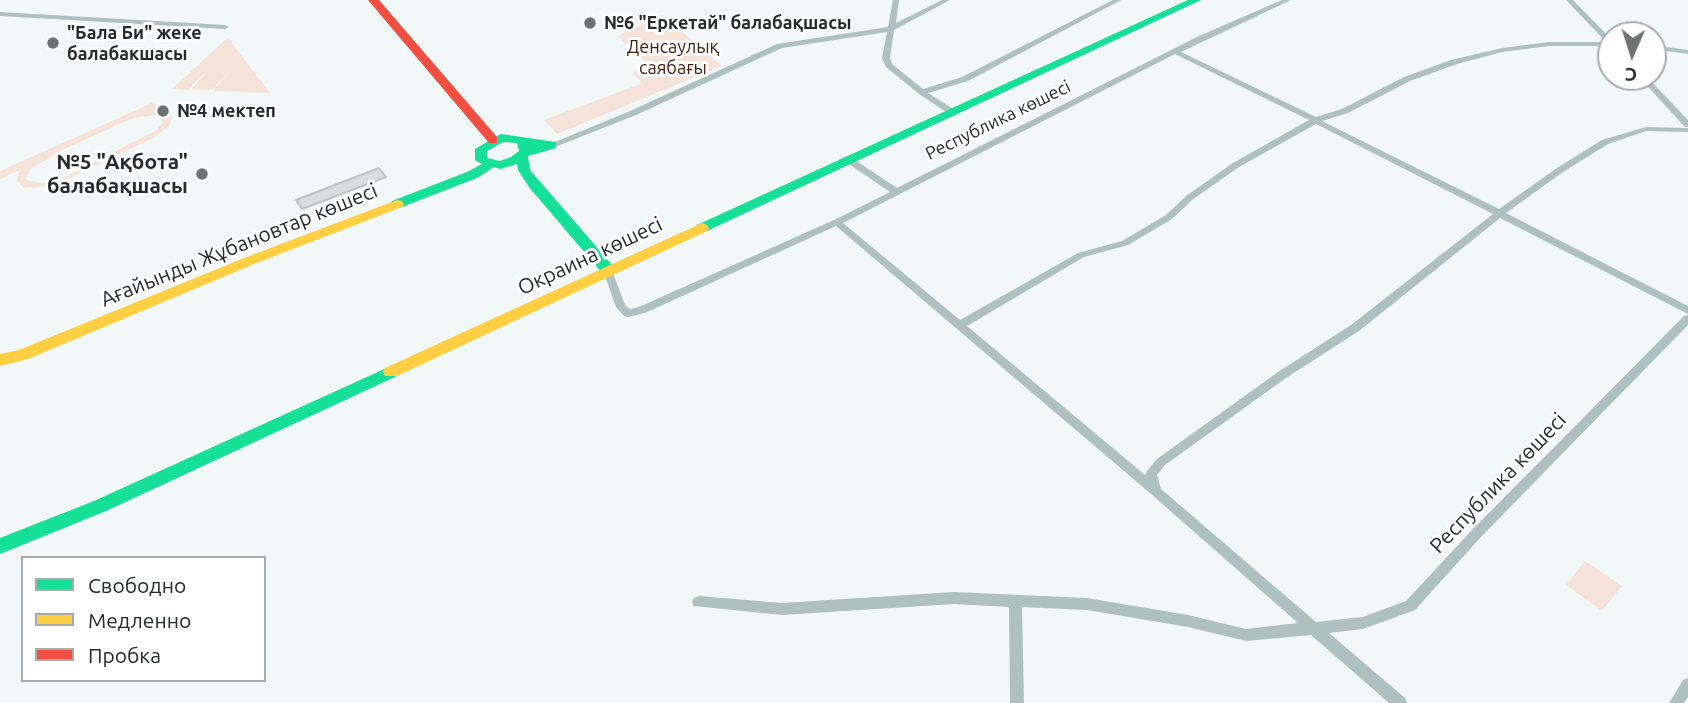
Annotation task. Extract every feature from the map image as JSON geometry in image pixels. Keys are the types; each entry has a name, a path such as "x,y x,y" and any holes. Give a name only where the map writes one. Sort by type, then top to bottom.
{"main road":[{"path":"373,0 493,140"},
{"name":"Окраина көшесі","path":"0,546 112,501 1196,0"},
{"path":"552,145 521,157 491,164 481,160 479,155 481,149 493,140 514,138 521,157 608,270"},
{"name":"Ағайынды Жұбановтар көшесі","path":"0,360 22,355 249,261 472,176 491,164"}],"street":[{"path":"896,0 886,58 889,65 922,92 953,112"},
{"path":"552,145 634,113 780,46 890,29 947,0"},
{"path":"922,92 965,79 1118,0"},
{"name":"Республика көшесі","path":"608,270 621,307 628,313 641,310 837,222 1176,52 1288,0"},
{"path":"1569,0 1597,29"},
{"path":"0,14 225,27"},
{"path":"959,326 1082,255 1125,243 1169,217 1189,198 1236,165 1316,120 1345,111 1406,79 1454,62 1502,50 1549,44 1597,44"},
{"path":"1667,49 1688,52"},
{"path":"1176,52 1316,120 1688,310"},
{"path":"1655,91 1688,128"},
{"path":"1156,492 1151,474 1161,462 1282,375 1355,328 1499,214 1605,142 1646,129 1688,128"},
{"path":"849,160 896,192"},
{"path":"837,222 1400,703"},
{"name":"Республика көшесі","path":"699,602 782,609 954,598 1087,604 1188,621 1246,635 1314,630 1363,622 1410,606 1486,524 1688,319"},
{"path":"1015,601 1017,703"},
{"path":"1676,703 1688,685"}],"green space":[{"name":"Денсаулық саябағы","path":"663,15 722,66 557,134 544,120 643,83 632,73 648,65 618,36"},
{"path":"229,39 270,93 213,91 231,70 212,90 191,89 211,68 188,90 172,89 224,41"},
{"path":"152,103 172,118 169,126 155,137 53,186 24,188 17,181 20,170 0,179 0,171","holes":["157,115 163,122 157,130 61,179 42,183 26,178 31,169 60,151 133,118"]},
{"path":"1585,561 1622,586 1602,611 1566,585"}],"building":[{"path":"379,168 386,177 302,209 296,200"}],"traffic: fast":[{"path":"702,228 1196,0"},
{"path":"501,138 520,140 525,143 525,152 516,160 500,165 481,160 481,149 501,138"},
{"path":"525,143 552,145 525,152"},
{"path":"522,155 524,170 534,184 608,270"},
{"path":"397,204 472,175 491,164"},
{"path":"0,546 100,506 391,372"}],"traffic: slow":[{"path":"0,360 22,355 249,261 397,204"},
{"path":"391,372 702,228"}],"traffic: jam":[{"path":"373,0 493,140"}],"place":[{"name":"№6 \"Еркетай\" балабақшасы","path":"590,23"},
{"name":"\"Бала Би\" жеке балабакшасы","path":"53,43"},
{"name":"№4 мектеп","path":"163,111"},
{"name":"№5 \"Ақбота\" балабақшасы","path":"202,174"}]}
